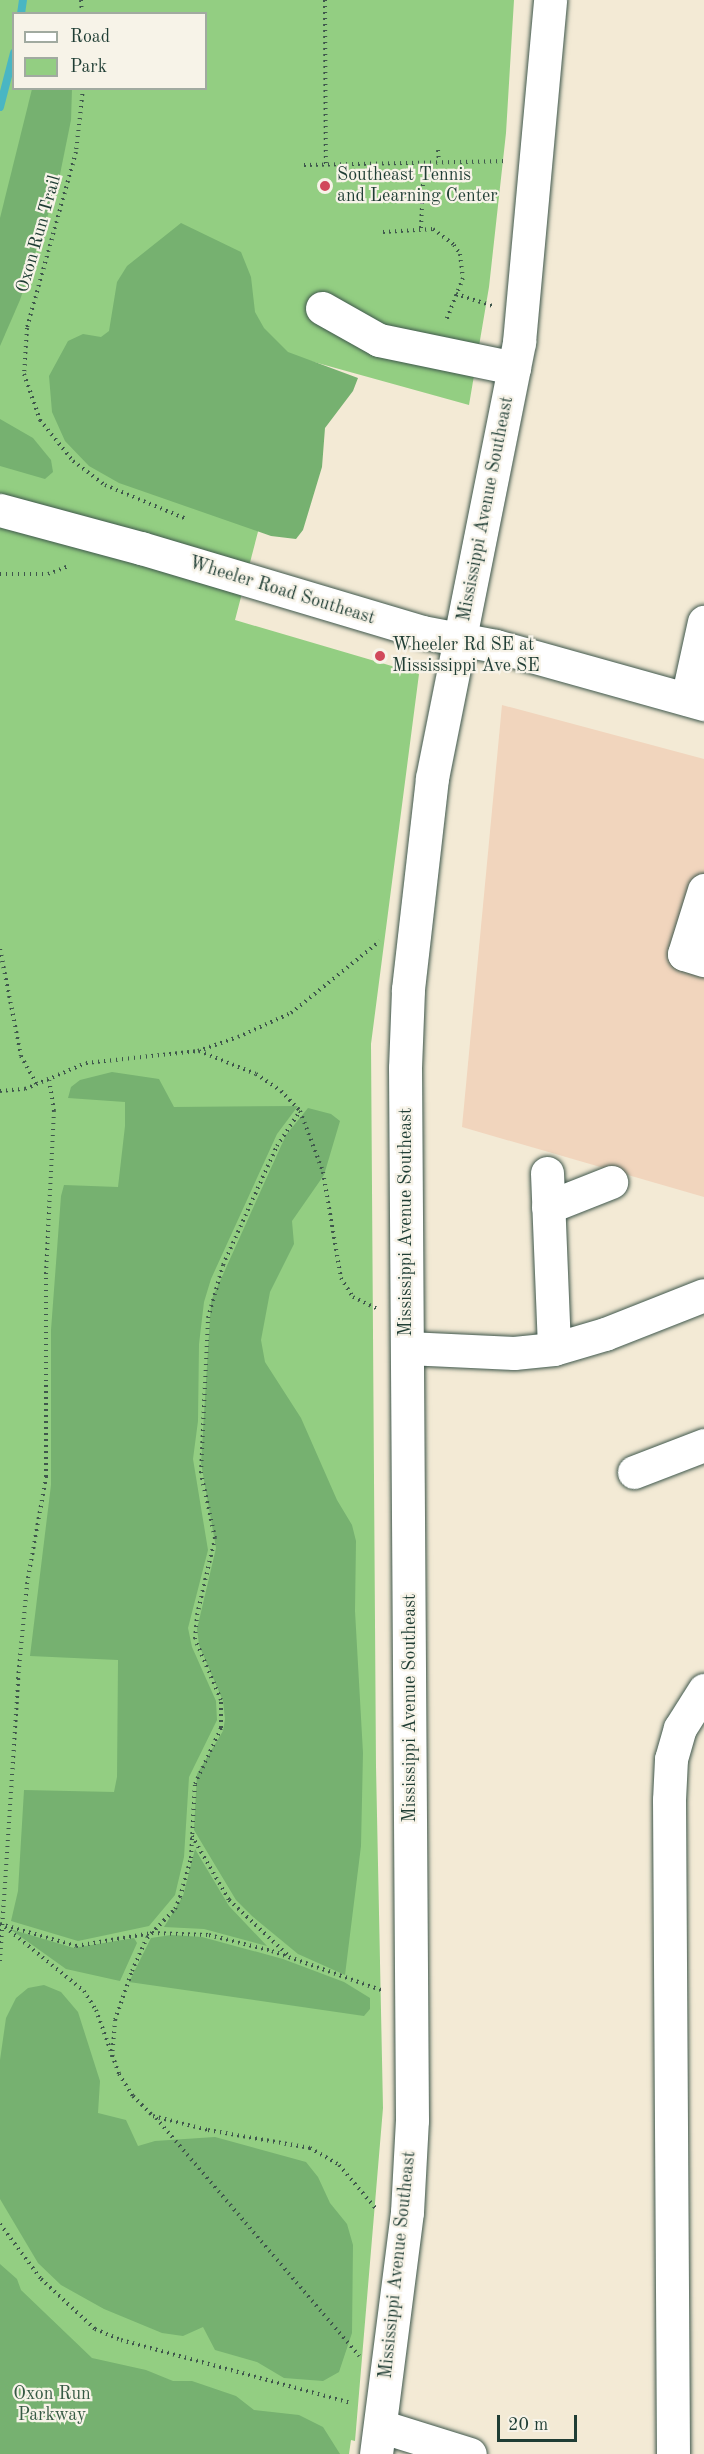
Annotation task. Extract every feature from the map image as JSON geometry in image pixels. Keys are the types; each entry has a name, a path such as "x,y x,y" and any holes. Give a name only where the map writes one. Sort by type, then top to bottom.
{"main road":[{"name":"Mississippi Avenue Southeast","path":"378,2440 407,2212 411,2138 407,1348 408,989 426,821 514,368 529,259 550,0"},
{"path":"322,308 379,340 514,368"},
{"name":"Wheeler Road Southeast","path":"0,510 460,640 696,701"},
{"path":"696,701 704,622"},
{"path":"704,890 684,954 704,960"},
{"path":"547,1173 554,1348"},
{"path":"548,1207 611,1182"},
{"path":"407,1348 514,1353 554,1348 605,1334 704,1295"},
{"path":"634,1472 704,1445"},
{"path":"673,2454 669,1789 671,1759 680,1728 704,1690"},
{"path":"378,2440 470,2454"}],"path":[{"path":"324,0 326,165"},
{"name":"Oxon Run Trail","path":"83,90 76,152 27,328 24,374 40,420 73,461 105,485 184,518"},
{"path":"438,150 439,162"},
{"path":"304,165 510,161"},
{"path":"421,228 424,162"},
{"path":"383,232 433,229 445,236 460,254 462,278 446,321"},
{"path":"456,294 495,306"},
{"path":"0,574 48,574 69,566"},
{"path":"0,1090 24,1089 98,1060 198,1051 291,1014 380,941"},
{"path":"0,949 21,1056 37,1084"},
{"path":"198,1051 256,1074 281,1091 300,1111 323,1172 341,1278 360,1303 379,1309"},
{"path":"0,1961 18,1679 27,1584 46,1477 46,1274 54,1111 49,1080"},
{"path":"112,2057 120,2004 152,1934 175,1909 180,1897 191,1858 195,1784 222,1728 223,1714 195,1639 197,1615 215,1538 201,1473 208,1318 223,1265 277,1146 300,1111"},
{"path":"192,1836 229,1900 290,1957"},
{"path":"2,1926 76,1946 152,1934 208,1935 290,1957 382,1990"},
{"path":"2,1926 84,1991 96,2010 112,2057 133,2096 153,2115 359,2357"},
{"path":"153,2115 208,2130 310,2148 339,2165 377,2210"},
{"path":"0,2224 40,2279 95,2329 122,2340 352,2403"}],"shaded area":[{"path":"502,705 704,759 704,1197 462,1127"}],"green space":[{"path":"0,0 514,0 506,133 489,287 469,405 303,359 235,620 419,674 371,1044 376,1766 383,2108 355,2441 351,2440 349,2454 0,2454"},
{"path":"32,90 72,90 71,120 58,184 20,300 0,346 0,218"},
{"path":"181,223 241,252 251,277 255,312 264,328 288,352 358,378 353,391 325,428 322,467 303,530 296,539 271,536 119,483 89,466 65,441 52,412 49,376 68,341 83,334 101,337 109,331 117,282 127,266"},
{"path":"0,419 33,438 51,460 53,472 45,479 0,466"},
{"path":"112,1072 159,1079 174,1107 298,1106 277,1134 211,1279 204,1302 199,1344 198,1421 193,1459 208,1550 188,1628 192,1647 216,1701 217,1720 189,1777 184,1857 175,1895 149,1926 78,1941 11,1921 18,1891 24,1790 114,1792 117,1777 118,1660 30,1656 51,1485 51,1330 61,1196 64,1185 118,1187 125,1126 125,1102 68,1098 71,1087 80,1080"},
{"path":"308,1108 331,1114 340,1121 324,1175 292,1221 294,1244 270,1292 261,1340 265,1362 301,1418 337,1500 352,1525 356,1541 355,1611 363,1753 361,1846 345,1975 298,1954 252,1916 236,1900 194,1830 197,1774 223,1731 225,1719 223,1701 199,1645 197,1629 216,1548 201,1463 211,1301 286,1135"},
{"path":"195,1849 229,1906 267,1946 204,1929 164,1927 183,1896"},
{"path":"10,1929 74,1948 134,1938 137,1943 120,1981 66,1969"},
{"path":"171,1935 202,1937 283,1959 344,1982 370,1998 370,2009 364,2016 129,1982 151,1938"},
{"path":"44,1985 61,1992 78,2012 100,2081 98,2113 126,2120 138,2146 155,2141 215,2137 306,2162 318,2177 330,2203 347,2224 353,2245 352,2333 339,2372 323,2381 284,2378 257,2362 215,2350 203,2327 183,2336 162,2333 104,2309 61,2285 38,2263 0,2199 0,2060 6,2018 16,1998 28,1988"},
{"name":"Oxon Run Parkway","path":"0,2264 17,2279 21,2290 92,2358 146,2370 173,2381 192,2381 236,2396 254,2410 299,2415 323,2427 340,2454 0,2454"}],"waterway":[{"path":"21,12 23,0"},
{"path":"0,107 12,61"}],"place":[{"name":"Southeast Tennis and Learning Center","path":"325,186"},
{"name":"Wheeler Rd SE at Mississippi Ave SE","path":"380,656"}]}
